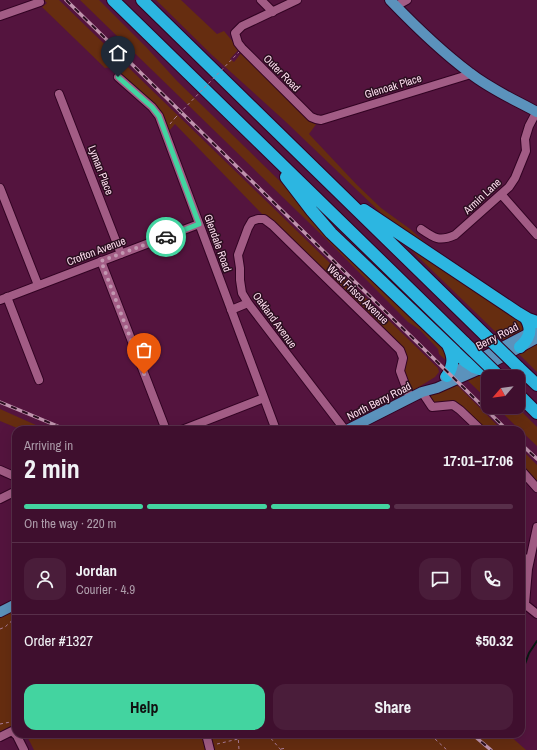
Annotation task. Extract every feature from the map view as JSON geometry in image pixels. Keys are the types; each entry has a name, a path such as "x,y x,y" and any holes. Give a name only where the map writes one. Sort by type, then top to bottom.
{"highway":[{"path":"113,0 493,370"},
{"path":"142,0 537,385"},
{"path":"263,146 312,211 331,232 469,364 480,369"},
{"path":"343,197 391,227 443,264 525,317 537,322"},
{"path":"520,347 535,333 525,317"},
{"path":"447,376 453,366 452,352 448,344"},
{"path":"525,401 537,413"}],"main road":[{"path":"393,3 471,74 504,94 537,111"},
{"name":"Berry Road","path":"469,364 535,333"},
{"name":"Berry Road","path":"480,369 520,347"},
{"name":"North Berry Road","path":"422,392 434,382 469,364"},
{"name":"North Berry Road","path":"362,426 422,392 437,388 480,369"},
{"path":"0,612 12,606"}],"street":[{"path":"261,0 273,12 297,0"},
{"path":"393,3 407,0"},
{"path":"0,16 39,1"},
{"name":"Outer Road","path":"273,12 242,26 235,33 238,43 311,117 321,120"},
{"name":"Glenoak Place","path":"321,120 471,74"},
{"name":"Glendale Road","path":"118,77 152,107 159,116 274,426"},
{"name":"Lyman Place","path":"59,94 121,254"},
{"name":"Armin Lane","path":"420,229 430,236 446,239 461,230 509,187 516,178 526,151 525,139 529,126 537,111"},
{"path":"0,188 38,285"},
{"path":"501,194 537,235"},
{"name":"Oakland Avenue","path":"264,219 258,218 252,221 238,255 242,293 248,303 343,426"},
{"name":"West Frisco Avenue","path":"264,219 272,225 400,350 403,358 400,371 410,398"},
{"name":"Crofton Avenue","path":"4,298 199,224"},
{"path":"101,261 164,426"},
{"path":"4,298 39,380"},
{"path":"231,310 248,303"},
{"path":"422,392 432,407 453,405 477,426"},
{"path":"192,426 264,398"},
{"path":"0,470 12,475"},
{"path":"525,474 537,488"},
{"path":"0,499 12,492"},
{"path":"525,590 537,527"},
{"path":"525,559 530,558"},
{"path":"525,605 537,614"},
{"path":"0,737 12,732"},
{"path":"18,738 24,750"}],"path":[{"path":"175,118 239,52"},
{"path":"0,628 5,627 12,621"},
{"path":"0,724 12,722"},
{"path":"270,738 281,750 286,748"},
{"path":"435,738 447,750"},
{"path":"210,747 238,740 239,750"}],"shaded area":[{"path":"44,0 59,0 438,368 439,372 435,377 414,390 410,388 403,373 406,357 267,217 263,215 175,124 169,131 162,116 156,108 112,67 105,68 42,7 47,3"},
{"path":"80,0 99,0 147,48 177,81 286,187 312,219 444,347 449,363 439,354 438,349 420,330 408,322 332,245"},
{"path":"156,0 181,0 217,34 224,31 239,49 230,59 234,62 242,52 304,116 317,123 309,134 357,185 381,208 410,229 439,255 393,224 286,122 212,55"},
{"path":"406,245 521,319 527,329 506,342"},
{"path":"537,340 537,372 517,352"},
{"path":"481,373 481,393 466,379"},
{"path":"455,383 481,409 481,414 486,414 498,426 481,426 459,404 432,404 430,395"},
{"path":"0,409 38,426 12,426 0,421"},
{"path":"503,414 524,414 537,427 537,446 525,435 525,426 516,426"},
{"path":"525,453 537,465 537,482 525,470"},
{"path":"12,612 12,726 0,732 0,618"},
{"path":"28,738 512,738 526,750 34,750"}],"waterway":[{"path":"525,664 529,653 537,641"}],"railway":[{"path":"66,0 503,426"},
{"path":"0,402 57,426"},
{"path":"525,448 537,459"},
{"path":"477,738 491,750"}],"way so far":[{"path":"144,374 101,261 166,237"}],"route":[{"path":"118,77 152,107 159,116 199,224 166,237"}]}
